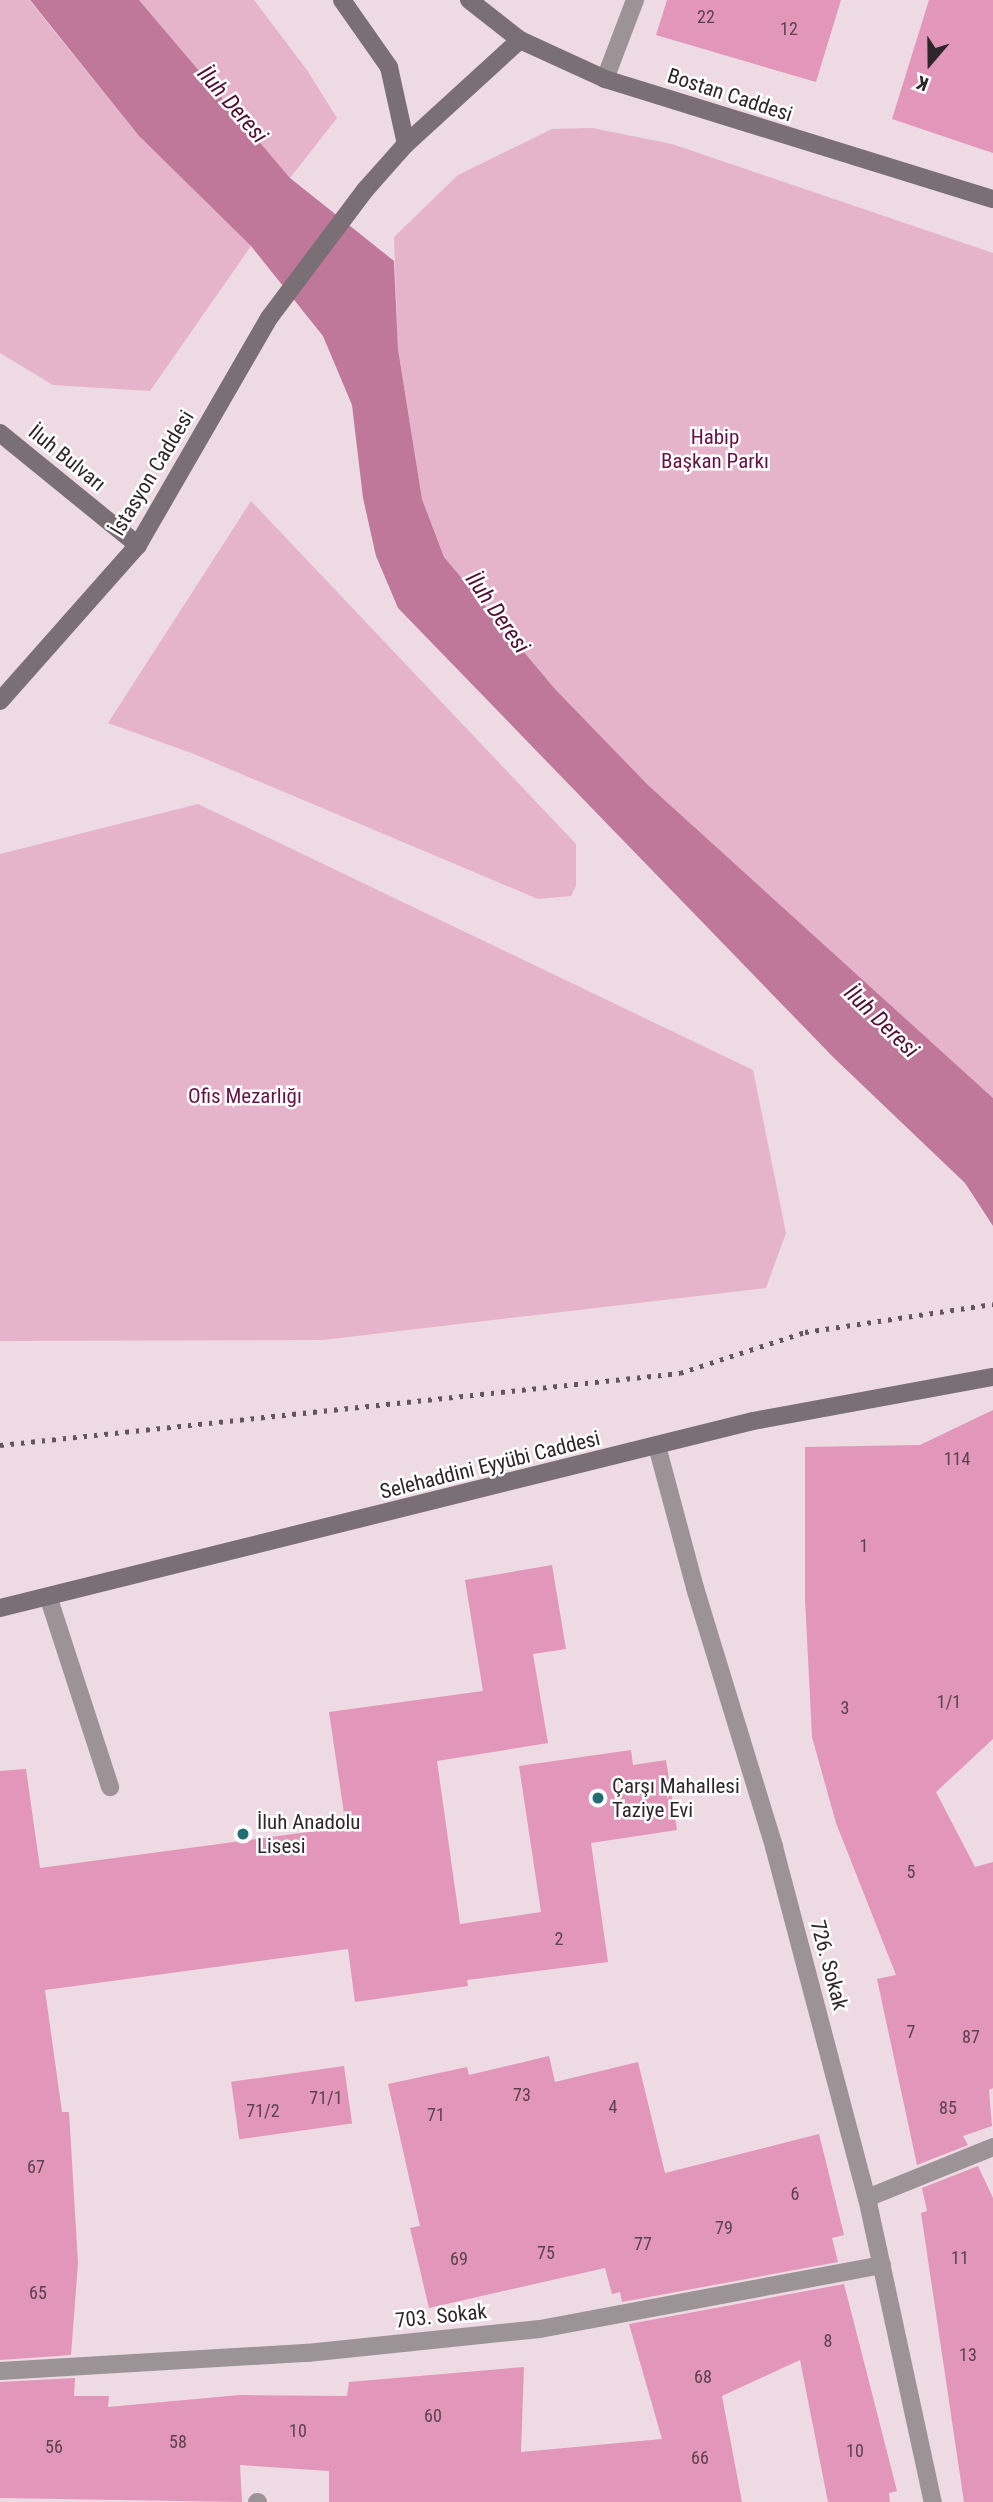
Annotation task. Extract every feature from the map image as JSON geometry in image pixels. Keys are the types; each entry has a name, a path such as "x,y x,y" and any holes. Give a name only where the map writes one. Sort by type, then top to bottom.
{"street":[{"path":"342,0 389,67 406,144"},
{"name":"Bostan Caddesi","path":"469,0 520,40 605,79 993,199"},
{"path":"605,79 635,0"},
{"name":"İstasyon Caddesi","path":"0,701 138,545 269,318 366,189 406,144 520,40"},
{"name":"İluh Bulvarı","path":"0,433 138,545"},
{"name":"Selehaddini Eyyübi Caddesi","path":"0,1608 49,1599 753,1421 993,1377"},
{"name":"726. Sokak","path":"657,1446 695,1588 775,1847 867,2199 933,2502"},
{"path":"49,1599 110,1787"},
{"path":"867,2199 993,2147"},
{"name":"703. Sokak","path":"0,2371 307,2353 540,2329 882,2265"}],"green space":[{"path":"0,0 29,0 139,136 251,246 150,391 53,385 0,353"},
{"path":"139,0 254,0 307,70 337,118 290,178"},
{"name":"Habip Başkan Parkı","path":"592,128 672,144 993,253 993,1098 648,785 555,689 444,557 422,499 398,349 394,237 458,175 552,129"},
{"path":"251,501 576,844 576,886 571,896 538,899 194,754 108,723"},
{"name":"Ofis Mezarlığı","path":"198,804 753,1070 786,1233 766,1288 323,1340 0,1341 0,854"}],"water":[{"name":"İluh Deresi","path":"30,0 139,0 290,178 394,261 398,349 422,499 444,557 555,689 648,785 993,1098 993,1226 965,1183 834,1058 398,608 376,556 363,498 352,405 323,336 251,246 139,136"}],"building":[{"path":"667,0 841,0 816,82 656,35"},
{"path":"929,0 993,0 993,153 892,119"},
{"path":"993,1410 993,1739 936,1792 975,1867 993,1862 993,2088 989,2090 992,2126 963,2136 968,2145 917,2165 877,1979 896,1975 836,1823 812,1737 805,1599 805,1447 920,1445"},
{"path":"552,1565 566,1649 533,1654 548,1743 437,1761 460,1924 541,1912 519,1766 631,1750 633,1765 666,1760 677,1830 591,1843 608,1962 467,1980 468,1986 355,2002 348,1949 45,1990 62,2112 69,2112 78,2263 71,2355 0,2360 0,1771 26,1769 40,1868 346,1827 329,1712 483,1691 465,1580"},
{"path":"549,2056 555,2082 638,2062 665,2173 819,2134 844,2235 832,2238 838,2262 622,2302 620,2292 612,2294 605,2268 429,2308 410,2228 420,2226 388,2084 467,2067 469,2075"},
{"path":"344,2066 352,2123 239,2139 231,2082"},
{"path":"978,2166 993,2198 993,2502 964,2502 921,2213 927,2211 922,2188"},
{"path":"844,2284 897,2491 889,2493 890,2502 828,2502 800,2360 722,2396 742,2502 329,2502 329,2471 240,2465 242,2502 0,2498 0,2382 75,2378 74,2396 109,2396 108,2407 240,2395 347,2396 349,2382 524,2367 521,2452 662,2439 629,2324"}],"railway":[{"path":"0,1445 680,1373 805,1332 993,1304"}],"place":[{"name":"Çarşı Mahallesi Taziye Evi","path":"598,1798"},
{"name":"İluh Anadolu Lisesi","path":"243,1834"}]}
